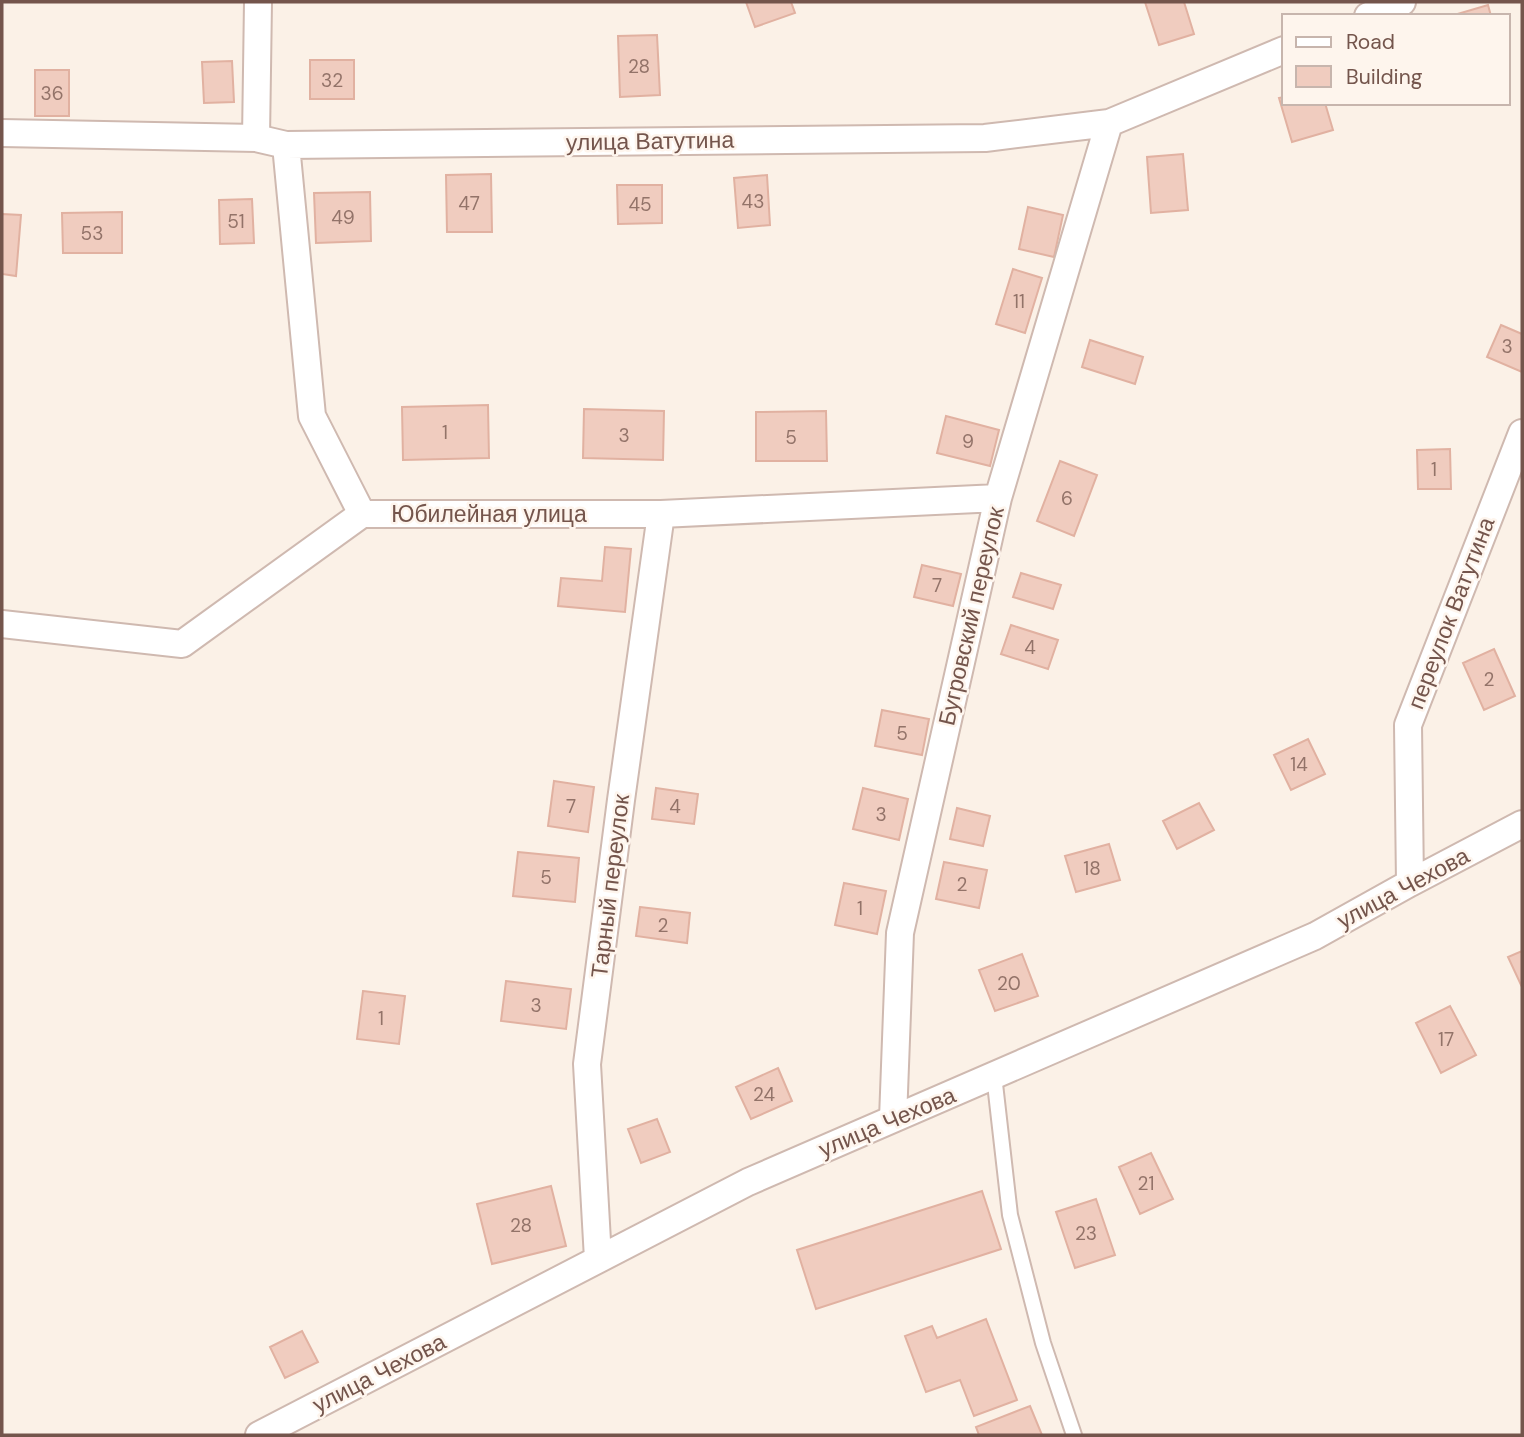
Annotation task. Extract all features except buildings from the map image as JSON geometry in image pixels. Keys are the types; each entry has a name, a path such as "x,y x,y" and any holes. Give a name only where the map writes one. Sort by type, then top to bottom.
{"street":[{"path":"256,138 258,2"},
{"path":"1373,14 1402,2"},
{"name":"улица Ватутина","path":"2,133 256,138 286,145 985,138 1109,123 1282,51"},
{"name":"Бугровский переулок","path":"893,1119 900,933 998,498 1109,123"},
{"name":"Юбилейная улица","path":"286,145 312,416 362,514 661,514 998,498"},
{"name":"переулок Ватутина","path":"1409,883 1408,725 1522,433"},
{"path":"2,624 181,644 362,514"},
{"name":"Тарный переулок","path":"598,1259 587,1064 661,514"},
{"name":"улица Чехова","path":"258,1435 748,1182 1315,936 1522,824"}],"lane":[{"path":"994,1075 1010,1215 1043,1343 1074,1435"}]}
